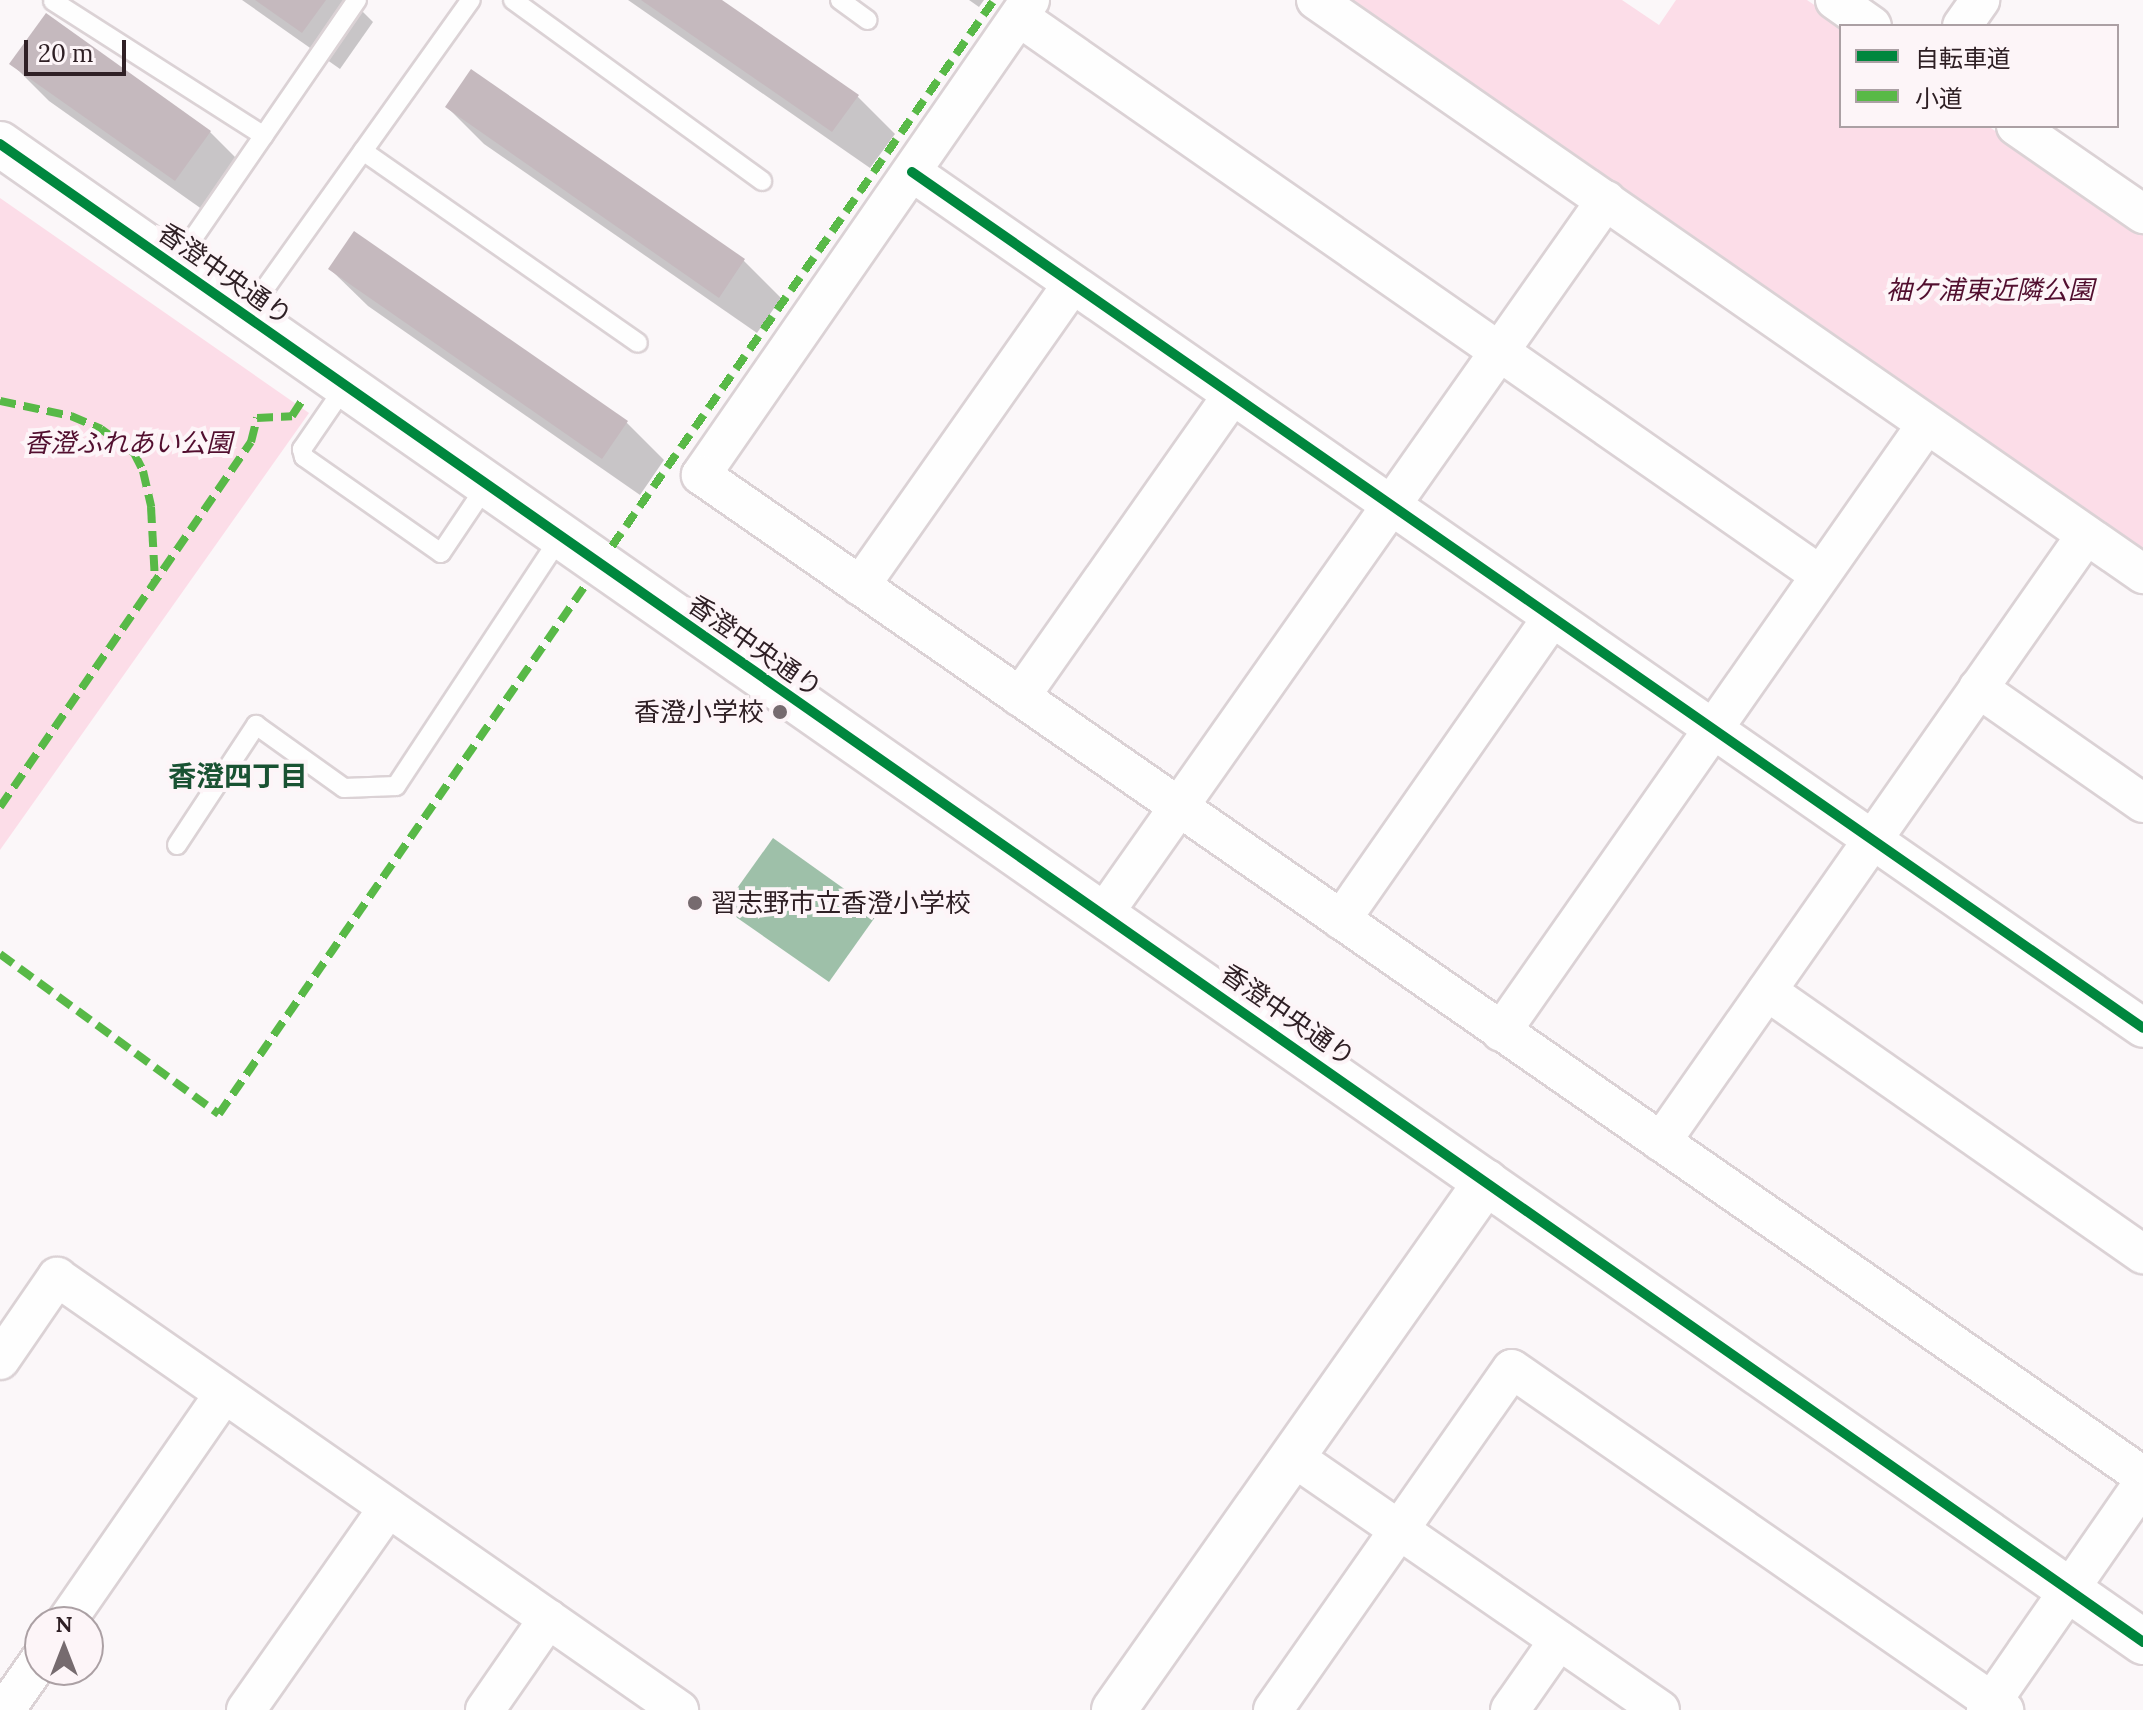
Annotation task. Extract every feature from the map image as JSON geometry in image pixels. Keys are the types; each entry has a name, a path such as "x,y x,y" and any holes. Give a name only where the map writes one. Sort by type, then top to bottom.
{"street":[{"path":"1316,0 2143,574"},
{"path":"1835,0 1869,24"},
{"path":"1963,24 1980,0"},
{"path":"1820,575 1499,353 1025,8 701,475 2143,1476"},
{"path":"2019,128 2143,214"},
{"name":"香澄中央通り","path":"0,144 2143,1642"},
{"path":"912,172 2143,1028"},
{"path":"1104,913 1181,809 1606,200"},
{"path":"860,586 1072,284"},
{"path":"1020,697 1232,395"},
{"path":"1501,1032 1926,425"},
{"path":"1661,1142 2086,535"},
{"path":"1341,920 1552,617"},
{"path":"1978,688 2143,803"},
{"path":"1767,991 2143,1254"},
{"path":"1114,1710 1486,1182"},
{"path":"0,1360 57,1277 679,1710"},
{"path":"1273,1710 1512,1369 1994,1707 2068,1590 2143,1483"},
{"path":"77,1606 224,1394"},
{"path":"1292,1456 1660,1710"},
{"path":"246,1710 388,1508"},
{"path":"485,1710 548,1619"},
{"path":"1510,1710 1559,1640"},
{"path":"5,1710 24,1683"}],"lane":[{"path":"174,266 357,0"},
{"path":"246,315 471,0"},
{"path":"513,0 762,181"},
{"path":"840,0 868,20"},
{"path":"53,1 264,136"},
{"path":"363,151 638,343"},
{"path":"346,385 302,449 304,457 441,553 486,486"},
{"path":"177,845 256,725 344,788 396,786 560,537"}],"green space":[{"name":"袖ケ浦東近隣公園","path":"1340,0 1622,0 1659,25 1676,0 1807,0 1842,24 1839,24 1839,128 1991,128 2143,233 2143,560"},
{"name":"香澄ふれあい公園","path":"0,198 309,413 0,850"}],"shaded area":[{"path":"773,838 878,913 829,982 723,908"}],"building":[{"path":"255,0 326,0 302,33"},
{"path":"641,0 722,0 859,95 832,132"},
{"path":"46,13 211,131 175,181 9,64"},
{"path":"471,69 745,259 719,298 445,107"},
{"path":"354,231 628,421 602,459 328,269"}],"marked path":[{"path":"612,546 994,0"},
{"path":"0,807 251,442 257,418 292,416 303,399"},
{"path":"0,401 71,416 101,429 134,453 143,471 151,507 155,582"},
{"path":"0,954 219,1114 587,583"}],"cycle path":[{"path":"0,144 2143,1642"},
{"path":"912,172 2143,1028"}],"place":[{"name":"香澄小学校","path":"780,712"},
{"name":"習志野市立香澄小学校","path":"695,903"}],"district":[{"name":"香澄四丁目","path":"238,776"}]}
